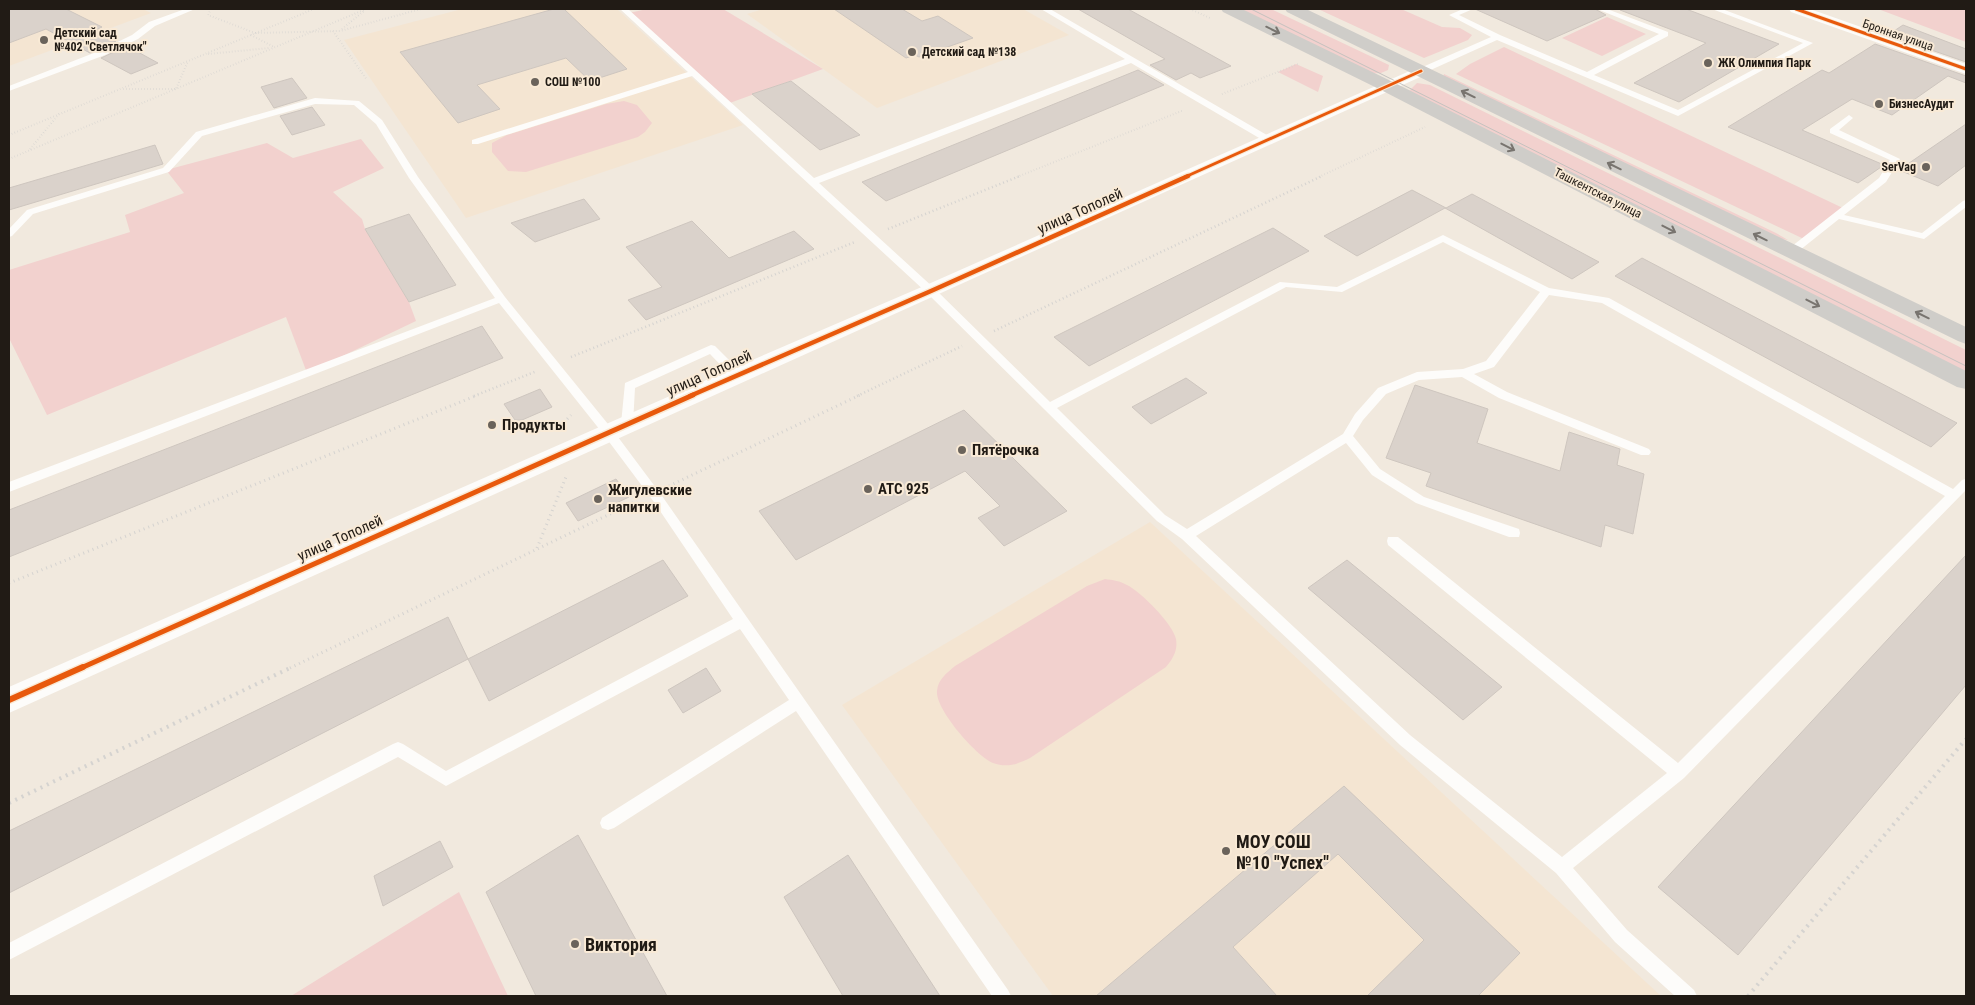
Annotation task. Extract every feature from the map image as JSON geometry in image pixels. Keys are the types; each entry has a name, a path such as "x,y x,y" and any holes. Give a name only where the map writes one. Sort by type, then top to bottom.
{"main road":[{"name":"Ташкентская улица","path":"1229,9 1387,86 1966,381"},
{"path":"1293,9 1966,336"}],"street":[{"name":"Бронная улица","path":"1796,9 1966,69"},
{"name":"улица Тополей","path":"9,700 736,375 932,291 1421,71"}],"lane":[{"path":"9,89 102,53 135,37 152,24 190,9"},
{"path":"624,9 932,291 1160,518 1187,535 1405,740 1562,867 1621,936 1688,996"},
{"path":"1045,9 1269,140"},
{"path":"1469,9 1453,16 1678,113 1809,43 1716,9"},
{"path":"1588,75 1664,34 1601,9"},
{"path":"1421,71 1498,37"},
{"path":"812,182 1131,60"},
{"path":"476,142 694,73"},
{"path":"9,234 30,212 166,170 199,134 315,101 356,104 380,122 414,178 501,299 554,364 617,428 654,493 1002,996"},
{"path":"1791,252 1883,180 1895,159 1832,131 1849,118"},
{"path":"1836,216 1924,236 1966,203"},
{"path":"1050,407 1284,284 1338,290 1443,238 1546,292 1605,300 1954,495"},
{"path":"1187,535 1347,437 1359,417 1382,390 1417,376 1464,373 1490,364 1546,292"},
{"path":"9,487 501,299"},
{"path":"617,428 629,386 711,349 736,375"},
{"path":"1464,373 1503,395 1645,452"},
{"path":"1347,437 1376,472 1420,500 1514,533"},
{"path":"1562,867 1679,773 1966,483"},
{"path":"1393,541 1679,773"},
{"path":"9,952 398,748 446,779 742,621"},
{"path":"608,823 798,702"}],"path":[{"path":"211,9 208,14 255,33 340,30 421,9"},
{"path":"9,134 314,9"},
{"path":"9,159 366,9 340,30"},
{"path":"333,31 367,80"},
{"path":"250,35 275,47"},
{"path":"203,54 275,47"},
{"path":"176,89 187,61"},
{"path":"9,583 1296,64 1304,63"},
{"path":"120,89 176,89"},
{"path":"28,151 60,114"},
{"path":"9,803 978,338 1433,123"},
{"path":"1748,996 1966,739"}],"shaded area":[{"name":"Детский сад №402 \"Светлячок\"","path":"9,9 143,9 151,13 9,66"},
{"name":"СОШ №100","path":"462,9 617,9 743,125 466,218 344,40"},
{"path":"647,9 723,9 823,69 727,104 629,13"},
{"name":"Детский сад №138","path":"763,9 1023,9 1069,35 877,108 747,14"},
{"path":"1233,9 1271,9 1389,65 1388,70 1381,73 1362,74"},
{"path":"1318,9 1401,9 1442,27 1460,28 1472,35 1468,40 1424,58"},
{"path":"1878,9 1966,9 1966,42"},
{"path":"1607,17 1646,34 1602,56 1562,38"},
{"path":"1504,47 1845,209 1806,240 1456,74 1470,64"},
{"path":"1296,64 1323,76 1318,92 1278,72"},
{"path":"1444,74 1788,240 1769,237 1443,78"},
{"path":"1417,83 1430,85 1966,350 1966,376 1409,91"},
{"path":"624,101 637,105 652,123 638,137 526,172 508,171 492,152 492,143 507,135 606,104"},
{"path":"361,139 384,168 333,192 362,219 365,229 409,302 416,321 307,373 286,317 47,415 9,338 9,270 130,232 125,215 184,193 166,170 267,143 293,158"},
{"name":"МОУ СОШ №10 \"Успех\"","path":"1150,522 1661,996 1053,996 842,705"},
{"path":"1105,579 1114,580 1133,589 1163,617 1176,639 1176,651 1171,661 1166,667 1030,758 1017,764 1008,765 993,763 986,759 967,742 949,720 938,699 937,691 941,680 955,666 1087,586"},
{"path":"459,892 508,996 291,996"}],"building":[{"path":"9,9 66,9 102,27 96,30 116,41 90,53 46,29 9,43"},
{"path":"554,9 564,9 627,69 590,81 566,58 477,85 500,109 458,123 400,52"},
{"path":"834,9 902,9 922,21 938,16 973,38 919,57 915,55 906,58"},
{"path":"1078,9 1128,9 1231,66 1200,78 1191,73 1176,80 1150,65 1165,59"},
{"path":"1475,9 1595,9 1606,15 1547,41"},
{"name":"ЖК Олимпия Парк","path":"1621,9 1686,9 1779,44 1679,102 1634,83 1706,43"},
{"path":"1903,25 1966,49 1966,62 1888,35"},
{"path":"1875,44 1966,76 1966,83 1948,76 1892,115 1852,99 1802,130 1884,165 1858,183 1728,127 1822,70 1829,73"},
{"path":"127,46 158,63 131,74 101,58"},
{"path":"1138,70 1164,85 886,201 862,182"},
{"path":"292,78 307,98 274,108 261,87"},
{"path":"791,81 860,135 820,150 752,94"},
{"path":"312,107 325,125 292,135 280,116"},
{"path":"1966,124 1966,165 1938,186 1899,170"},
{"path":"155,145 163,164 9,210 9,188"},
{"path":"1412,190 1446,208 1472,194 1599,262 1572,279 1445,208 1357,256 1324,236"},
{"path":"584,199 600,219 535,242 511,223"},
{"path":"409,214 456,285 409,302 365,229"},
{"path":"692,221 729,258 794,231 814,249 646,320 628,300 662,287 626,247"},
{"path":"1273,228 1309,251 1089,366 1054,337"},
{"path":"1642,258 1957,423 1931,447 1615,276"},
{"path":"482,326 503,358 9,557 9,510"},
{"path":"1186,378 1207,393 1151,424 1132,407"},
{"path":"1415,385 1488,409 1477,443 1560,471 1569,432 1620,449 1617,465 1644,474 1633,534 1605,525 1601,547 1426,486 1431,473 1386,458"},
{"path":"540,389 552,407 522,420 515,420 504,404"},
{"name":"АТС 925","path":"964,410 1067,511 1004,546 978,518 1000,506 965,471 796,560 759,511"},
{"path":"616,479 629,497 578,521 566,503"},
{"path":"1966,555 1966,685 1738,955 1658,887"},
{"path":"663,560 688,596 489,701 468,659"},
{"path":"1347,560 1502,687 1463,720 1308,588"},
{"path":"448,617 468,659 9,893 9,831"},
{"path":"706,668 721,691 683,713 668,690"},
{"path":"1344,786 1520,953 1478,996 1367,996 1424,940 1338,854 1233,947 1277,996 1096,996"},
{"name":"Виктория","path":"578,835 667,996 536,996 486,892"},
{"path":"440,841 453,867 383,906 374,876"},
{"path":"848,855 940,996 843,996 784,897"}],"tram line":[{"path":"1251,9 1966,366"}],"cycle path":[{"path":"1796,9 1966,69"},
{"path":"9,700 737,375 931,291 1421,71"}],"place":[{"name":"Детский сад №402 \"Светлячок\"","path":"44,40"},
{"name":"Детский сад №138","path":"912,52"},
{"name":"ЖК Олимпия Парк","path":"1708,63"},
{"name":"СОШ №100","path":"535,82"},
{"name":"БизнесАудит","path":"1879,104"},
{"name":"SerVag","path":"1926,167"},
{"name":"Продукты","path":"492,425"},
{"name":"Пятёрочка","path":"962,450"},
{"name":"АТС 925","path":"868,489"},
{"name":"Жигулевские напитки","path":"598,499"},
{"name":"МОУ СОШ №10 \"Успех\"","path":"1226,851"},
{"name":"Виктория","path":"575,944"}]}
